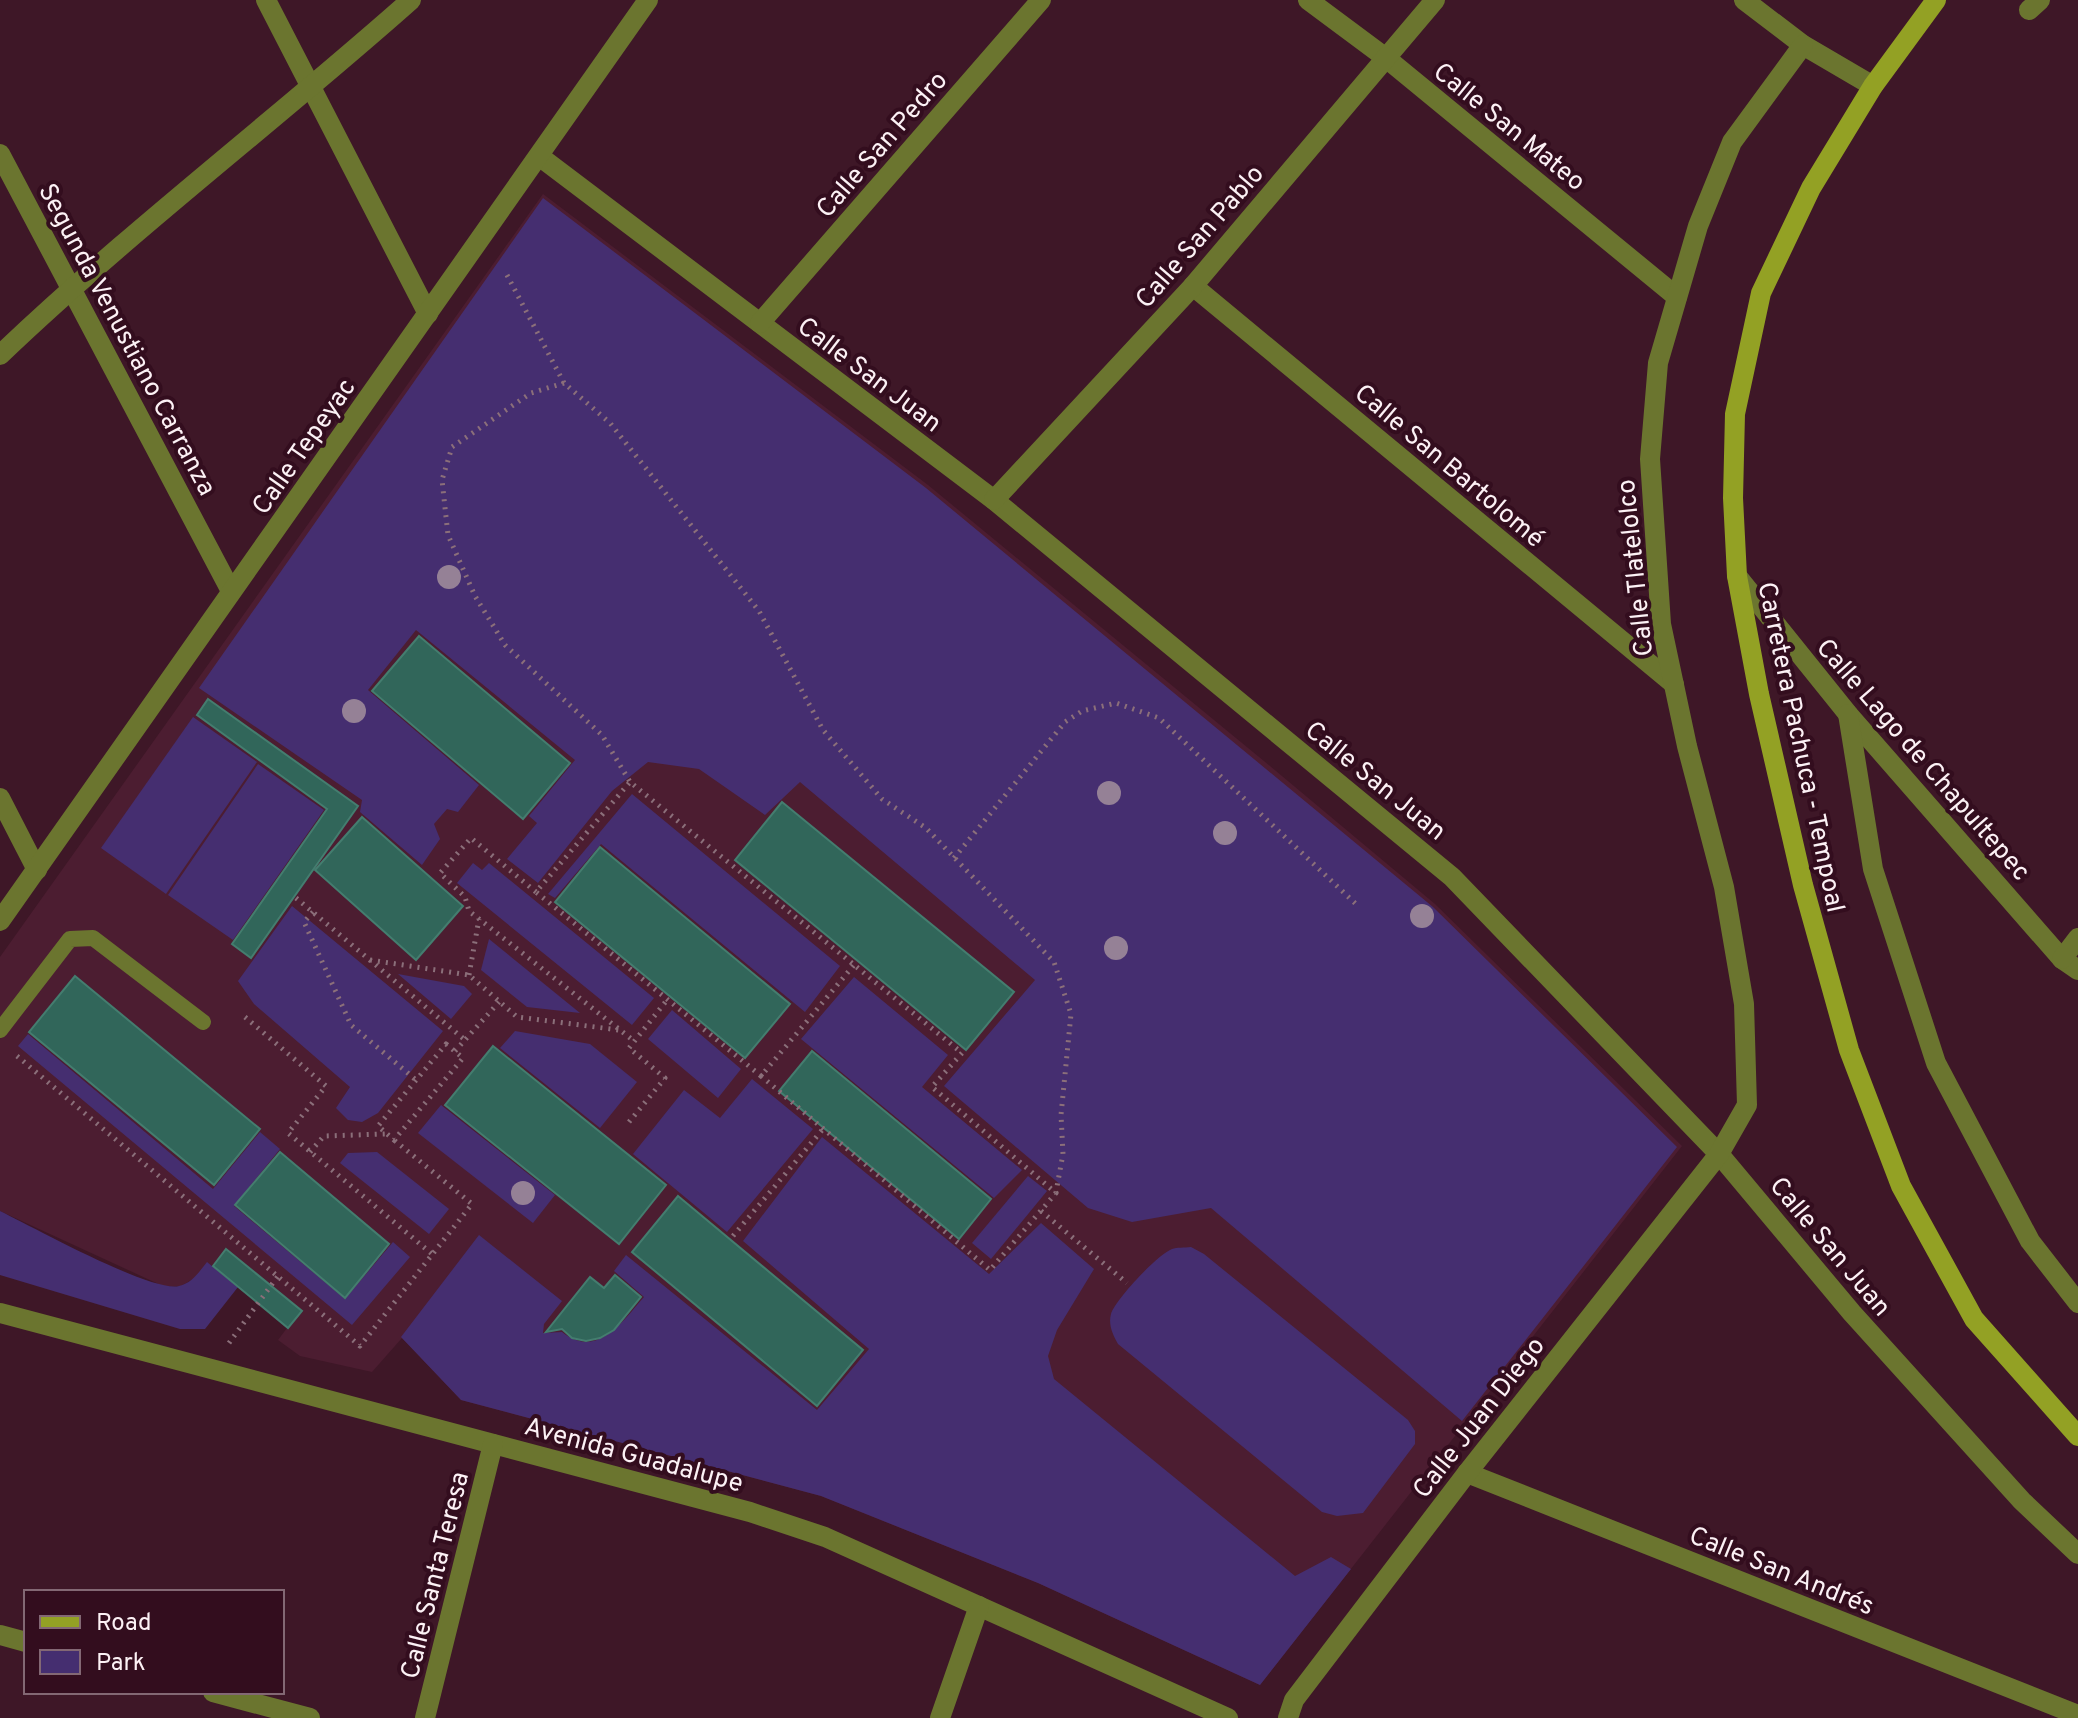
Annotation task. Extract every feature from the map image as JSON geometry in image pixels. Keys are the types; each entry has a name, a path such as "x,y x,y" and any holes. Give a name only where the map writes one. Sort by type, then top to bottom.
{"main road":[{"name":"Carretera Pachuca - Tempoal","path":"1936,0 1873,86 1811,188 1761,293 1735,414 1733,498 1737,576 1759,694 1803,885 1849,1050 1901,1186 1974,1319 2078,1436"}],"street":[{"path":"266,0 428,314"},
{"path":"0,355 73,286 312,88 411,0"},
{"name":"Calle Tepeyac","path":"0,921 648,0"},
{"name":"Calle San Pedro","path":"760,323 1041,0"},
{"name":"Calle San Mateo","path":"1308,0 1386,58 1677,297"},
{"name":"Calle San Pablo","path":"994,500 1193,286 1435,0"},
{"path":"1744,0 1803,45 1873,86"},
{"name":"Calle Tlatelolco","path":"1719,1154 1747,1105 1744,1004 1724,887 1661,624 1650,459 1658,363 1698,226 1732,142 1803,45"},
{"name":"Segunda Venustiano Carranza","path":"0,154 73,286 231,591"},
{"name":"Calle San Juan","path":"539,156 994,500 1452,877 1719,1154 1852,1313 2022,1501 2078,1554"},
{"name":"Calle San Bartolomé","path":"1193,286 1674,684"},
{"name":"Calle Lago de Chapultepec","path":"1737,576 1848,714 2070,964"},
{"path":"1848,714 1873,869 1936,1063 2030,1241 2078,1303"},
{"path":"0,798 37,870"},
{"path":"2070,964 2078,938"},
{"name":"Calle Juan Diego","path":"1288,1718 1294,1700 1467,1473 1719,1154"},
{"name":"Avenida Guadalupe","path":"0,1313 750,1512 825,1537 1228,1718"},
{"name":"Calle Santa Teresa","path":"425,1718 493,1444"},
{"name":"Calle San Andrés","path":"1467,1473 2078,1715"},
{"path":"940,1718 979,1606"},
{"path":"0,1635 24,1641"},
{"path":"220,1694 310,1718"}],"lane":[{"path":"0,1030 70,939 81,938 93,938 203,1022"}],"path":[{"path":"507,275 564,383 610,423 759,611 823,730 882,799 926,828 1054,962 1071,1014 1061,1115 1063,1154 1056,1193 990,1270 761,1076 471,838 440,873 465,897 469,911 634,1041"},
{"path":"564,383 531,393 452,447 442,480 448,535 475,596 505,645 602,735 630,782 962,1053 932,1087 1056,1193"},
{"path":"954,858 1065,722 1082,711 1116,703 1159,718 1357,905"},
{"path":"536,892 630,782"},
{"path":"296,898 465,1040"},
{"path":"313,912 304,922 351,1025 416,1080"},
{"path":"469,975 479,919"},
{"path":"370,960 469,975 517,1017 620,1031"},
{"path":"761,1076 854,965"},
{"path":"629,1122 665,1078 629,1048 667,1000"},
{"path":"455,1051 499,1002"},
{"path":"245,1017 326,1086 288,1133 432,1254"},
{"path":"17,1056 360,1346 472,1204 394,1140 378,1126 446,1044 463,1058 394,1140"},
{"path":"733,1236 823,1129"},
{"path":"310,1152 324,1136 387,1134"},
{"path":"1041,1211 1127,1283"},
{"path":"211,1369 278,1276"}],"shaded area":[{"path":"543,194 928,485 1270,766 1435,904 1682,1146 1260,1685 1038,1583 821,1496 461,1400 402,1338 372,1372 300,1356 278,1340 287,1328 208,1263 195,1278 181,1286 165,1287 0,1211 0,957"}],"green space":[{"path":"543,198 926,488 1433,907 1677,1147 1462,1421 1211,1208 1132,1222 1088,1208 944,1086 1035,980 800,782 765,815 699,769 648,762 612,791 538,883 507,859 537,823 529,816 575,760 416,630 368,690 479,785 458,812 447,809 434,824 440,839 422,865 360,812 362,800 199,688"},
{"path":"193,717 257,762 166,894 101,848"},
{"path":"258,764 324,810 233,940 168,895"},
{"path":"632,794 840,966 805,1012 601,844 555,898 548,894"},
{"path":"473,863 482,870 489,863 654,998 632,1025 457,883"},
{"path":"292,906 443,1031 378,1113 362,1122 348,1120 336,1108 350,1087 254,1004 238,981"},
{"path":"489,939 580,1013 527,1007 481,970"},
{"path":"398,974 464,986 472,994 451,1019"},
{"path":"854,977 948,1055 922,1087 1022,1170 994,1198 801,1039"},
{"path":"672,1010 741,1069 718,1098 648,1039"},
{"path":"515,1031 590,1044 637,1082 600,1128 500,1048"},
{"path":"28,1034 213,1189 260,1132 280,1149 234,1206 345,1299 393,1242 410,1257 352,1325 18,1046"},
{"path":"752,1079 813,1129 727,1232 633,1154 684,1090 720,1118"},
{"path":"441,1105 555,1195 533,1223 418,1133"},
{"path":"822,1137 989,1274 1041,1223 1094,1269 1057,1330 1048,1356 1054,1379 1295,1576 1331,1557 1351,1569 1260,1685 1038,1583 821,1496 461,1400 401,1337 479,1235 562,1301 544,1324 543,1333 562,1332 586,1342 598,1340 618,1326 644,1297 614,1271 626,1255 817,1410 869,1349 743,1241"},
{"path":"377,1152 449,1209 429,1234 340,1163 348,1153"},
{"path":"1028,1176 1047,1191 991,1259 972,1243"},
{"path":"0,1211 91,1257 144,1279 165,1285 184,1285 207,1262 238,1287 205,1329 180,1329 0,1275"},
{"path":"1191,1247 1204,1254 1408,1420 1415,1431 1415,1444 1363,1513 1337,1516 1322,1512 1118,1344 1110,1318 1120,1299 1166,1253 1174,1248"}],"building":[{"path":"419,636 570,763 523,819 372,691"},
{"path":"208,699 358,806 251,958 232,944 327,809 197,715"},
{"path":"782,802 1014,992 966,1050 735,860"},
{"path":"362,817 463,906 416,960 315,870"},
{"path":"600,847 790,1004 745,1058 555,902"},
{"path":"75,976 260,1129 214,1185 29,1032"},
{"path":"493,1046 666,1185 619,1244 445,1105"},
{"path":"812,1051 991,1199 959,1239 779,1091"},
{"path":"280,1152 389,1244 345,1298 235,1205"},
{"path":"678,1196 863,1350 817,1406 632,1252"},
{"path":"226,1249 302,1311 288,1328 213,1266"},
{"path":"615,1275 641,1297 614,1330 586,1341 572,1338 562,1329 546,1332 590,1277 604,1288"}]}
